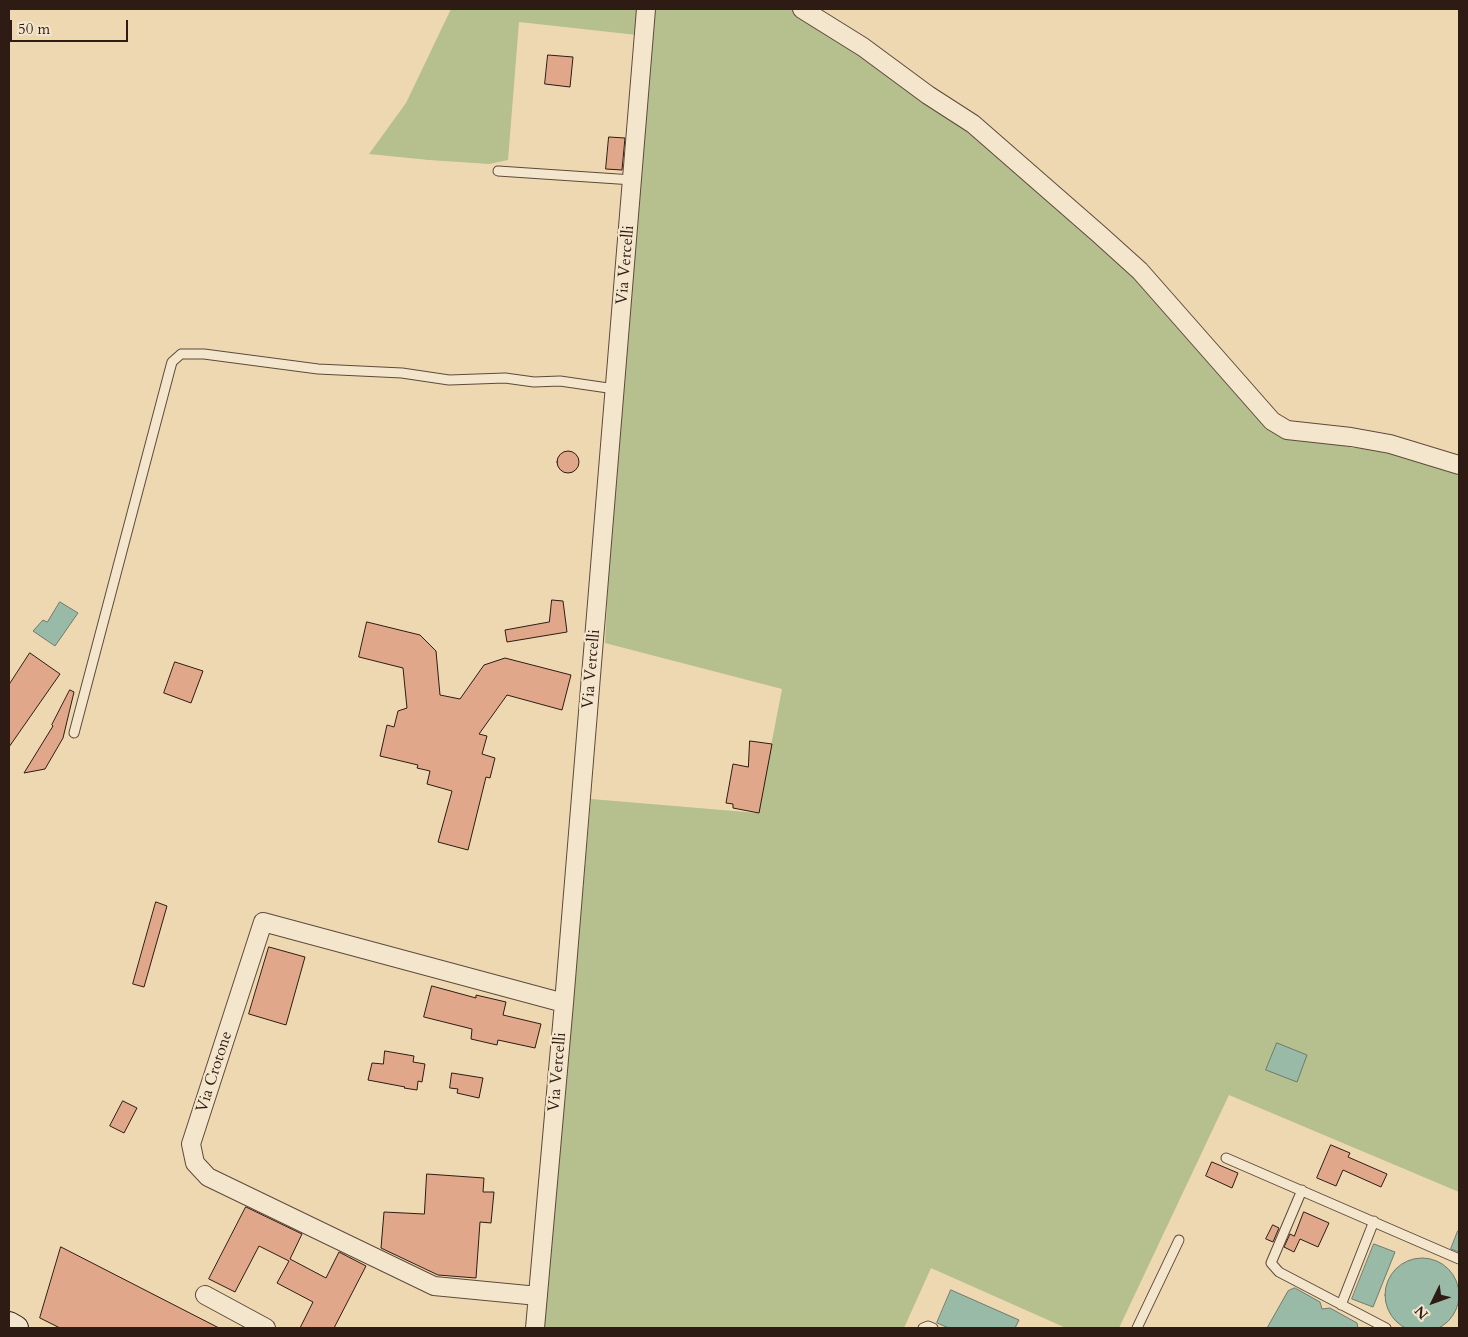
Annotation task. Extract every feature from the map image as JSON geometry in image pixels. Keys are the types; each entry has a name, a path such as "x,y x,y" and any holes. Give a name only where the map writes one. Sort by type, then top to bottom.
{"main road":[{"path":"9,1324 16,1328"}],"street":[{"name":"Via Vercelli","path":"535,1328 564,1003 646,9"},
{"path":"802,9 863,47 928,95 973,124 1099,234 1140,271 1272,421 1287,430 1351,437 1390,444 1459,465"},
{"name":"Via Crotone","path":"538,1296 434,1286 208,1178 195,1163 191,1144 263,922 564,1003"},
{"path":"205,1295 266,1328"}],"lane":[{"path":"498,171 633,180"},
{"path":"74,732 172,362 181,354 204,354 318,370 402,373 449,380 505,378 534,382 560,381 615,389"},
{"path":"1226,1158 1459,1258"},
{"path":"1302,1190 1271,1263 1278,1272 1386,1328"},
{"path":"1341,1305 1374,1221"},
{"path":"1137,1328 1179,1240"},
{"path":"923,1328 928,1326 933,1328"}],"green space":[{"path":"451,9 639,9 637,35 519,22 508,160 489,164 369,154 406,103"},
{"path":"652,9 790,9 860,51 967,129 1106,252 1168,311 1274,433 1328,441 1353,448 1380,449 1459,471 1459,1192 1229,1095 1119,1328 1066,1328 931,1268 904,1328 544,1328 591,799 758,813 782,689 605,643 611,525"}],"shaded area":[{"path":"60,602 78,613 55,646 33,631 43,620 47,622"},
{"path":"1277,1043 1307,1055 1297,1082 1266,1070"},
{"path":"1459,1231 1459,1252 1451,1249"},
{"path":"1374,1244 1395,1252 1373,1307 1352,1299"},
{"path":"1422,1258 1436,1261 1448,1269 1456,1281 1459,1295 1456,1309 1448,1321 1436,1329 1422,1332 1408,1329 1396,1321 1388,1309 1385,1295 1388,1281 1396,1269 1408,1261"},
{"path":"1295,1288 1320,1302 1322,1309 1330,1308 1357,1323 1358,1328 1267,1328 1288,1291"},
{"path":"951,1290 1019,1320 1015,1328 949,1328 937,1323"}],"building":[{"path":"548,55 573,57 570,87 545,84"},
{"path":"609,137 625,138 622,170 606,169"},
{"path":"564,451 572,451 579,458 579,466 572,473 564,473 557,466 557,458"},
{"path":"552,600 563,601 567,632 507,642 505,630 549,622"},
{"path":"367,622 420,635 436,651 440,695 460,699 484,665 505,658 571,675 562,710 507,695 479,734 487,736 482,754 495,758 490,778 486,777 468,850 438,842 452,791 427,784 430,771 417,768 418,765 380,756 387,725 394,727 398,711 407,708 403,668 359,657"},
{"path":"30,653 60,674 9,747 9,685"},
{"path":"175,662 203,671 191,703 164,693"},
{"path":"70,690 74,692 63,738 45,769 24,773 53,726"},
{"path":"750,741 772,744 759,813 733,808 733,804 726,803 733,764 748,767"},
{"path":"156,902 167,906 144,987 133,984"},
{"path":"269,947 305,957 286,1025 249,1014"},
{"path":"432,986 476,998 476,995 506,1002 503,1015 541,1024 535,1048 498,1040 497,1045 471,1039 472,1029 424,1017"},
{"path":"385,1051 414,1056 413,1062 425,1064 422,1082 418,1081 417,1090 368,1080 372,1063 383,1064"},
{"path":"452,1073 483,1078 479,1098 457,1093 458,1089 450,1088"},
{"path":"123,1101 137,1108 124,1133 110,1126"},
{"path":"1331,1145 1350,1153 1348,1157 1387,1174 1381,1187 1343,1170 1336,1186 1317,1178"},
{"path":"1212,1162 1238,1173 1232,1188 1206,1176"},
{"path":"427,1174 484,1178 483,1192 494,1192 491,1223 480,1222 476,1278 438,1275 381,1248 384,1212 424,1214"},
{"path":"246,1207 302,1234 290,1259 326,1278 339,1252 366,1266 334,1328 300,1328 313,1302 277,1283 289,1261 259,1246 235,1292 209,1279"},
{"path":"1304,1212 1329,1223 1318,1247 1300,1239 1294,1252 1284,1247 1290,1234 1294,1236"},
{"path":"1273,1225 1279,1228 1273,1242 1266,1239"},
{"path":"61,1247 219,1328 60,1328 40,1318"}]}
